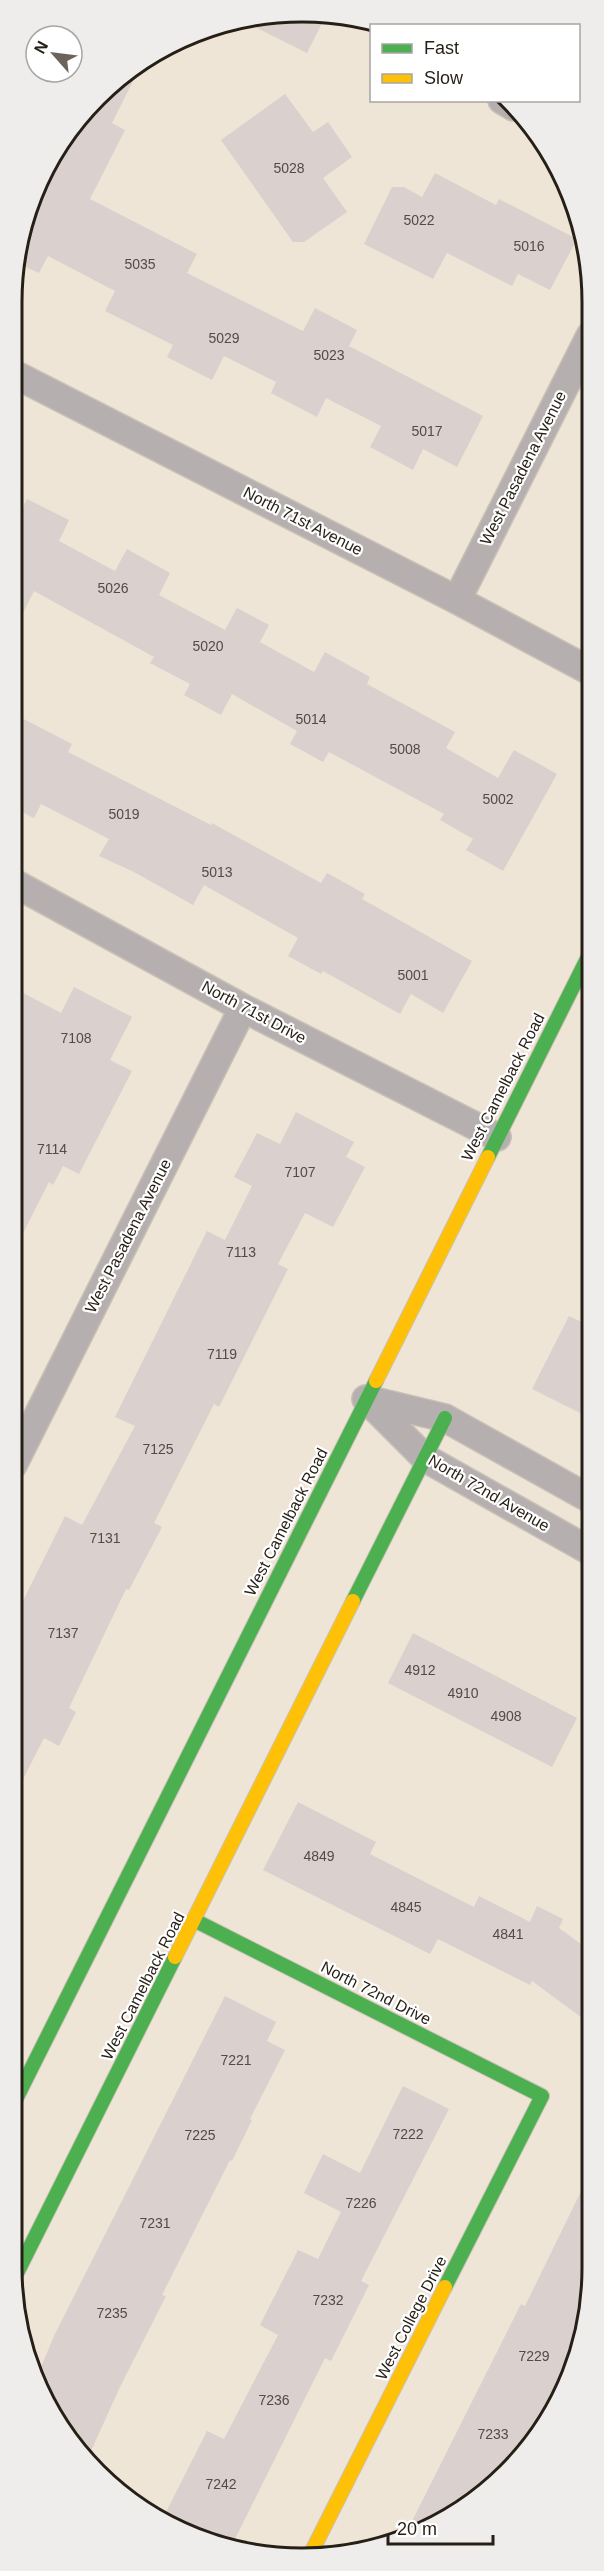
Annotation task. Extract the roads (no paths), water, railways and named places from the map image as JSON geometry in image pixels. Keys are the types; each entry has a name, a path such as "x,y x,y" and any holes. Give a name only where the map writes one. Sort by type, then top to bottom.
{"street":[{"name":"West Pasadena Avenue","path":"457,600 582,352"},
{"name":"North 71st Avenue","path":"22,378 457,600 582,667"},
{"name":"North 71st Drive","path":"22,887 243,1008 496,1137"},
{"name":"West Camelback Road","path":"22,2087 582,968"},
{"name":"West Pasadena Avenue","path":"22,1447 243,1008"},
{"path":"366,1399 445,1418 582,1495"},
{"name":"North 72nd Avenue","path":"366,1399 425,1458 582,1542"},
{"name":"West Camelback Road","path":"22,2263 445,1418"},
{"name":"North 72nd Drive","path":"194,1920 542,2096"},
{"name":"West College Drive","path":"314,2548 542,2096"}]}
